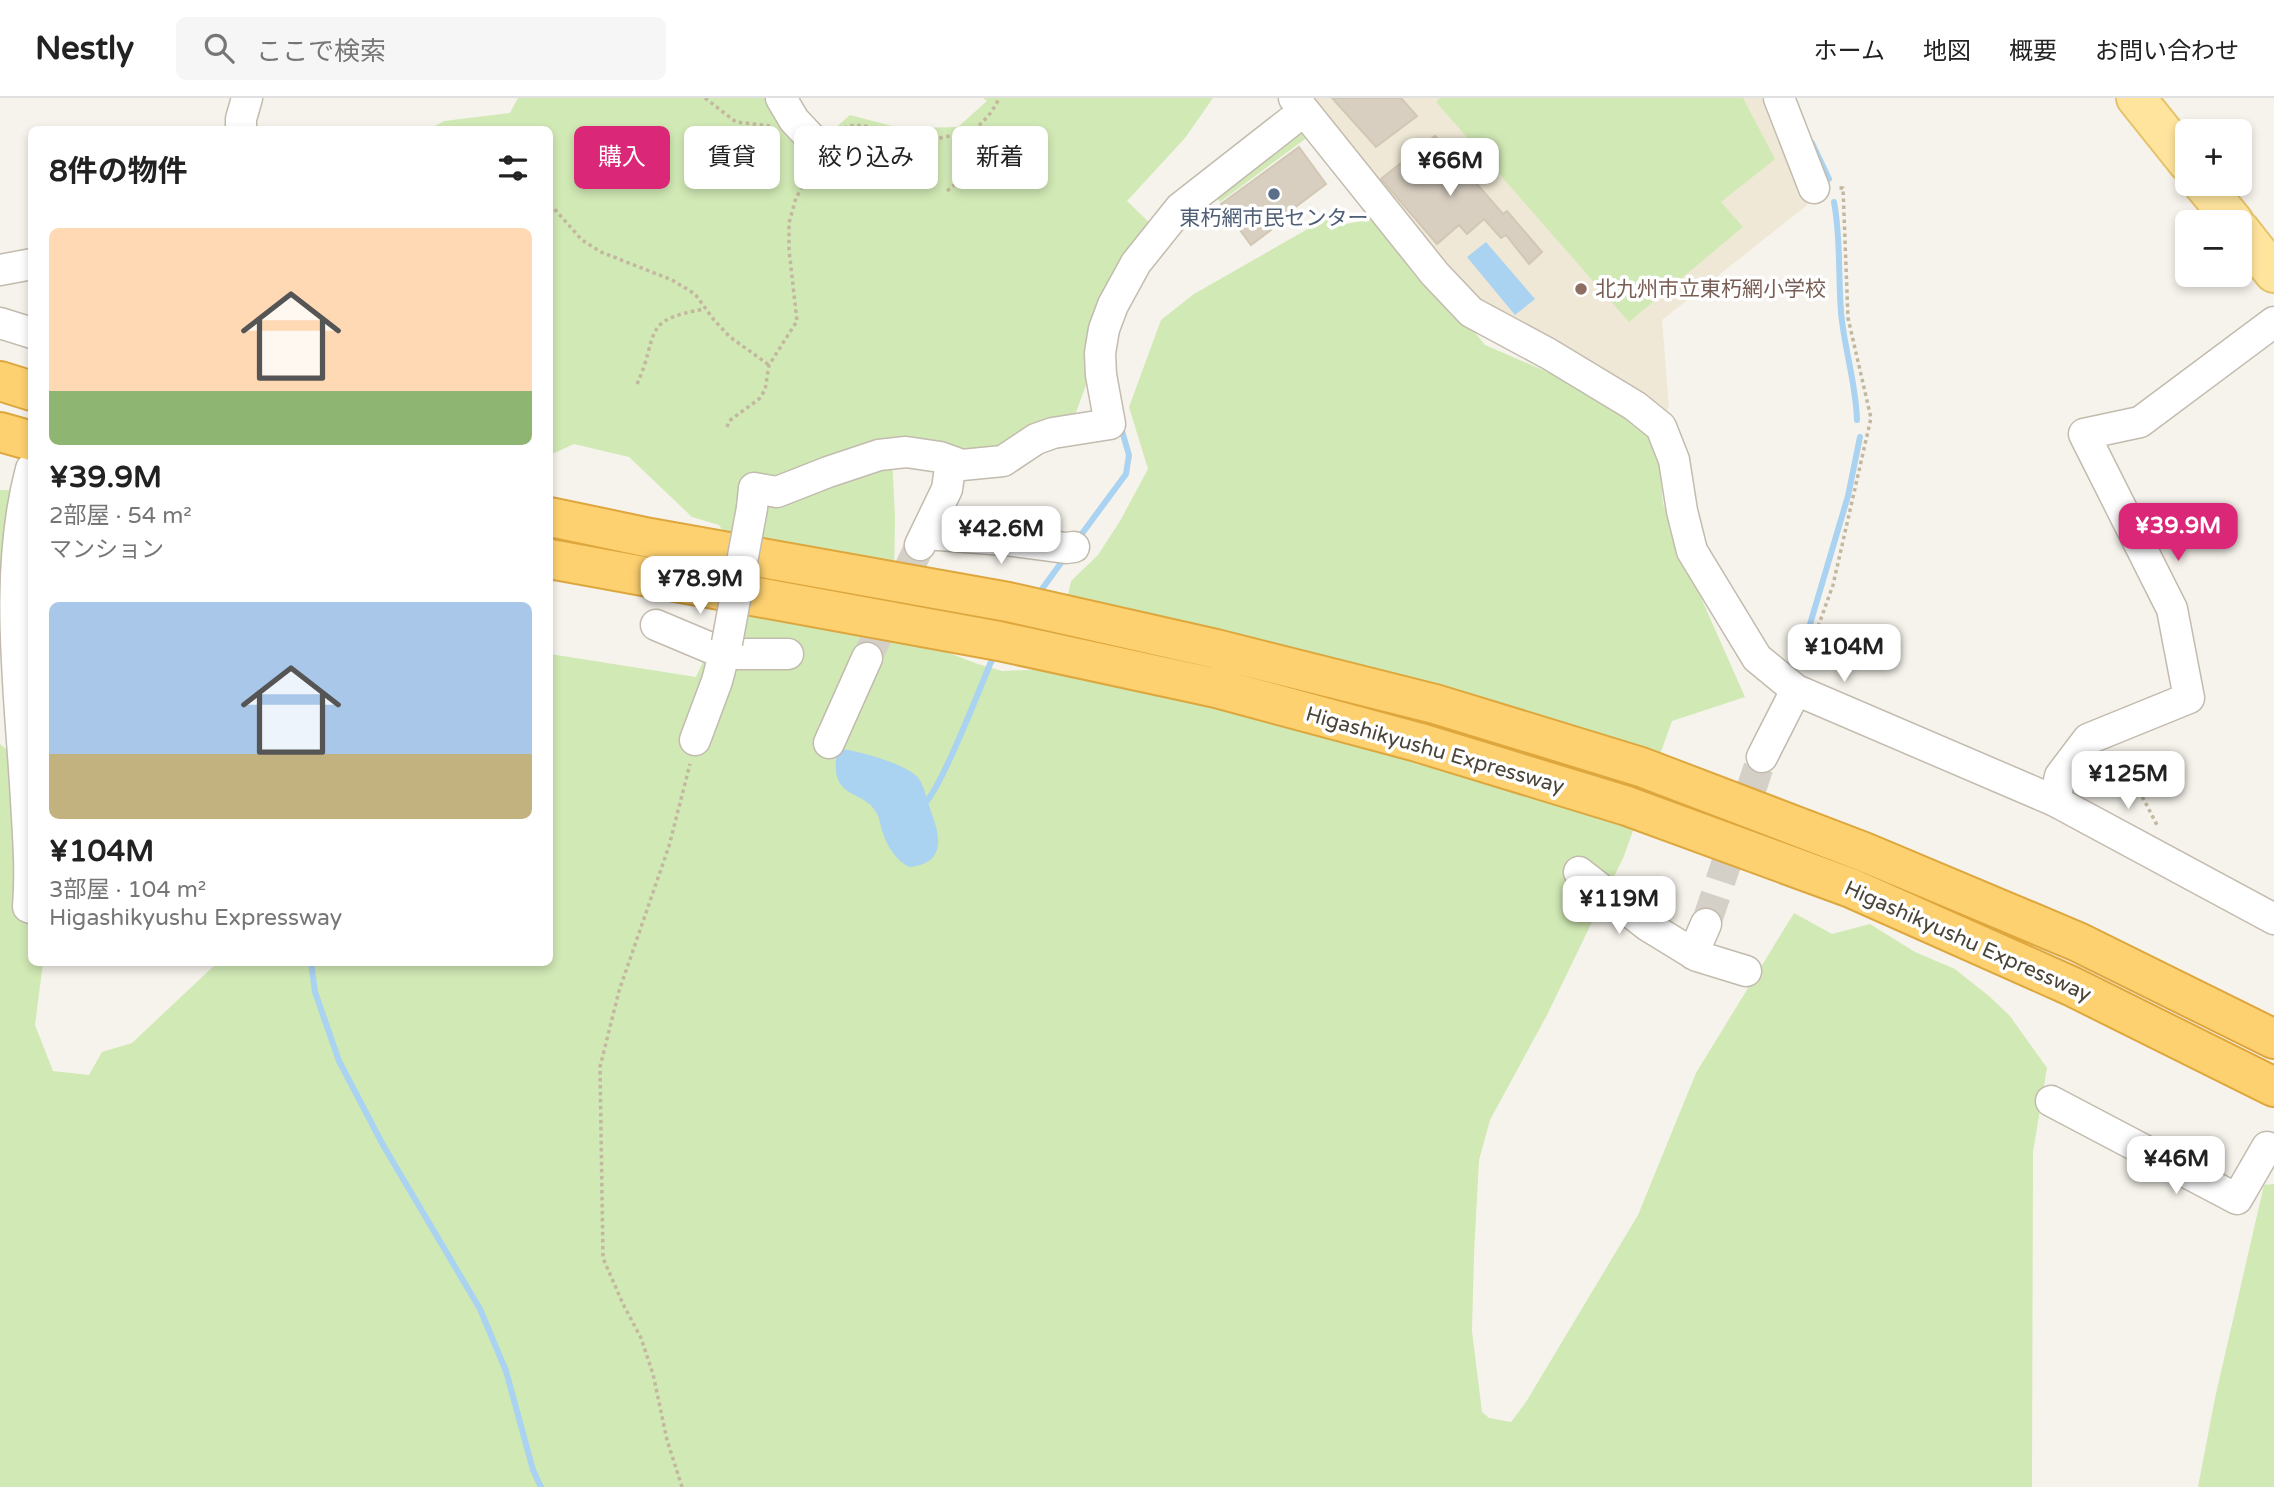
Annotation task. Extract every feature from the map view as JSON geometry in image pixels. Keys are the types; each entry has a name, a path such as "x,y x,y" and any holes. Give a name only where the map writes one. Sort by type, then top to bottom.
{"highway":[{"path":"0,381 28,390"},
{"path":"0,432 28,440"},
{"name":"Higashikyushu Expressway","path":"553,518 650,538 1008,602 1216,649 1448,708 1642,767 1864,852 2078,942 2274,1039"},
{"name":"Higashikyushu Expressway","path":"553,560 1013,644 1216,688 1404,738 1627,806 1851,888 2071,986 2274,1087"}],"main road":[{"path":"2136,98 2175,147"},
{"path":"2213,196 2224,210"},
{"path":"2252,245 2274,273"}],"street":[{"path":"241,126 247,98"},
{"path":"781,98 799,126"},
{"path":"1779,98 1814,188"},
{"path":"695,740 726,649 754,488 777,492 828,471 879,455 906,452 940,457 962,466 1003,461 1036,439 1053,433 1110,424 1100,353 1104,329 1113,305 1136,263 1180,208 1299,105 1434,274 1471,312 1625,399 1661,427 1674,460 1692,551 1757,658 1796,690 2055,801 2274,919"},
{"path":"0,270 28,265"},
{"path":"2055,801 2060,776 2088,738 2189,698 2172,609 2084,434 2140,422 2274,322"},
{"path":"0,323 28,332"},
{"path":"951,461 947,489 923,539 1005,540 1074,547"},
{"path":"28,491 16,572 18,700 22,726 28,842"},
{"path":"656,625 726,649 788,654"},
{"path":"829,743 867,658"},
{"path":"1762,757 1796,690"},
{"path":"1579,872 1648,926 1693,954 1746,971"},
{"path":"1693,954 1706,924"},
{"path":"2051,1101 2238,1199 2267,1147"}],"path":[{"path":"705,98 736,122 786,128 794,132"},
{"path":"978,126 992,111 999,98"},
{"path":"842,126 864,126"},
{"path":"947,191 952,187"},
{"path":"1796,690 1833,586 1871,418 1848,318 1843,188 1814,188"},
{"path":"727,427 729,421 759,399 765,390 769,365 797,321 789,250 789,223 799,189"},
{"path":"553,207 582,240 601,252 673,280 695,294 730,337 769,365"},
{"path":"637,384 653,332 664,320 678,313 705,309"},
{"path":"2116,726 2127,767 2159,828"},
{"path":"682,1487 641,1338 603,1258 600,1067 619,991 668,846 695,740"}],"shaded area":[{"name":"北九州市立東朽網小学校","path":"1303,98 1762,98 1776,121 1811,202 1662,320 1669,407 1659,420 1495,333"}],"green space":[{"path":"518,98 770,98 809,126 794,126 794,189 938,189 938,128 952,127 952,189 1048,189 1048,126 959,126 987,101 983,98 1213,98 1185,138 1127,201 1154,227 1093,366 1071,426 959,460 891,437 895,516 894,577 899,597 911,624 933,647 1002,671 1052,669 1071,581 1098,555 1148,469 1129,407 1161,320 1194,294 1327,218 1336,226 1381,217 1485,345 1603,396 1650,436 1659,460 1663,503 1671,530 1745,697 1672,721 1624,856 1547,1015 1490,1120 1479,1160 1474,1254 1472,1331 1482,1412 1489,1418 1511,1422 1526,1402 1638,1215 1696,1073 1794,913 1832,934 1870,924 1915,952 1955,969 2010,1016 2047,1068 2033,1152 2032,1487 0,1487 0,744 28,767 28,966 43,966 35,1025 53,1071 89,1075 102,1052 132,1043 214,966 553,966 553,654 696,677 726,612 732,545 719,525 692,517 629,457 574,444 553,454 553,126 435,126 444,121 510,113"},
{"path":"1440,98 1743,98 1775,159 1721,202 1743,227 1629,322 1436,102"},
{"path":"850,115 892,126 838,126"},
{"path":"1301,127 1309,136 1220,202 1212,192"},
{"path":"0,490 9,490 24,581 0,599"},
{"path":"2274,1184 2274,1487 2198,1487 2215,1398 2264,1185"}],"water":[{"path":"1486,242 1535,299 1515,315 1467,257"},
{"path":"841,749 890,762 908,770 920,780 938,834 936,852 932,859 910,867 893,853 876,812 842,786 838,779 837,753"}],"building":[{"path":"1332,98 1401,98 1417,116 1376,147"},
{"path":"1435,136 1503,214 1507,211 1542,252 1529,264 1506,235 1501,238 1484,219 1467,234 1459,225 1437,244 1381,179"},
{"name":"東朽網市民センター","path":"1299,147 1326,184 1269,227 1271,230 1251,245 1221,204"}],"waterway":[{"path":"1812,143 1829,179"},
{"path":"1834,202 1841,312 1857,420"},
{"path":"1078,539 1126,474 1129,455 1120,424"},
{"path":"1800,658 1848,496 1860,437"},
{"path":"1037,596 1066,556"},
{"path":"922,806 948,762 991,662 997,654"},
{"path":"312,966 315,992 339,1061 383,1145 480,1309 506,1371 533,1470 541,1487"}],"tunnel":[{"path":"867,658 920,545"},
{"path":"1706,924 1762,757"}],"place":[{"name":"東朽網市民センター","path":"1274,194"},
{"name":"北九州市立東朽網小学校","path":"1581,289"}]}
